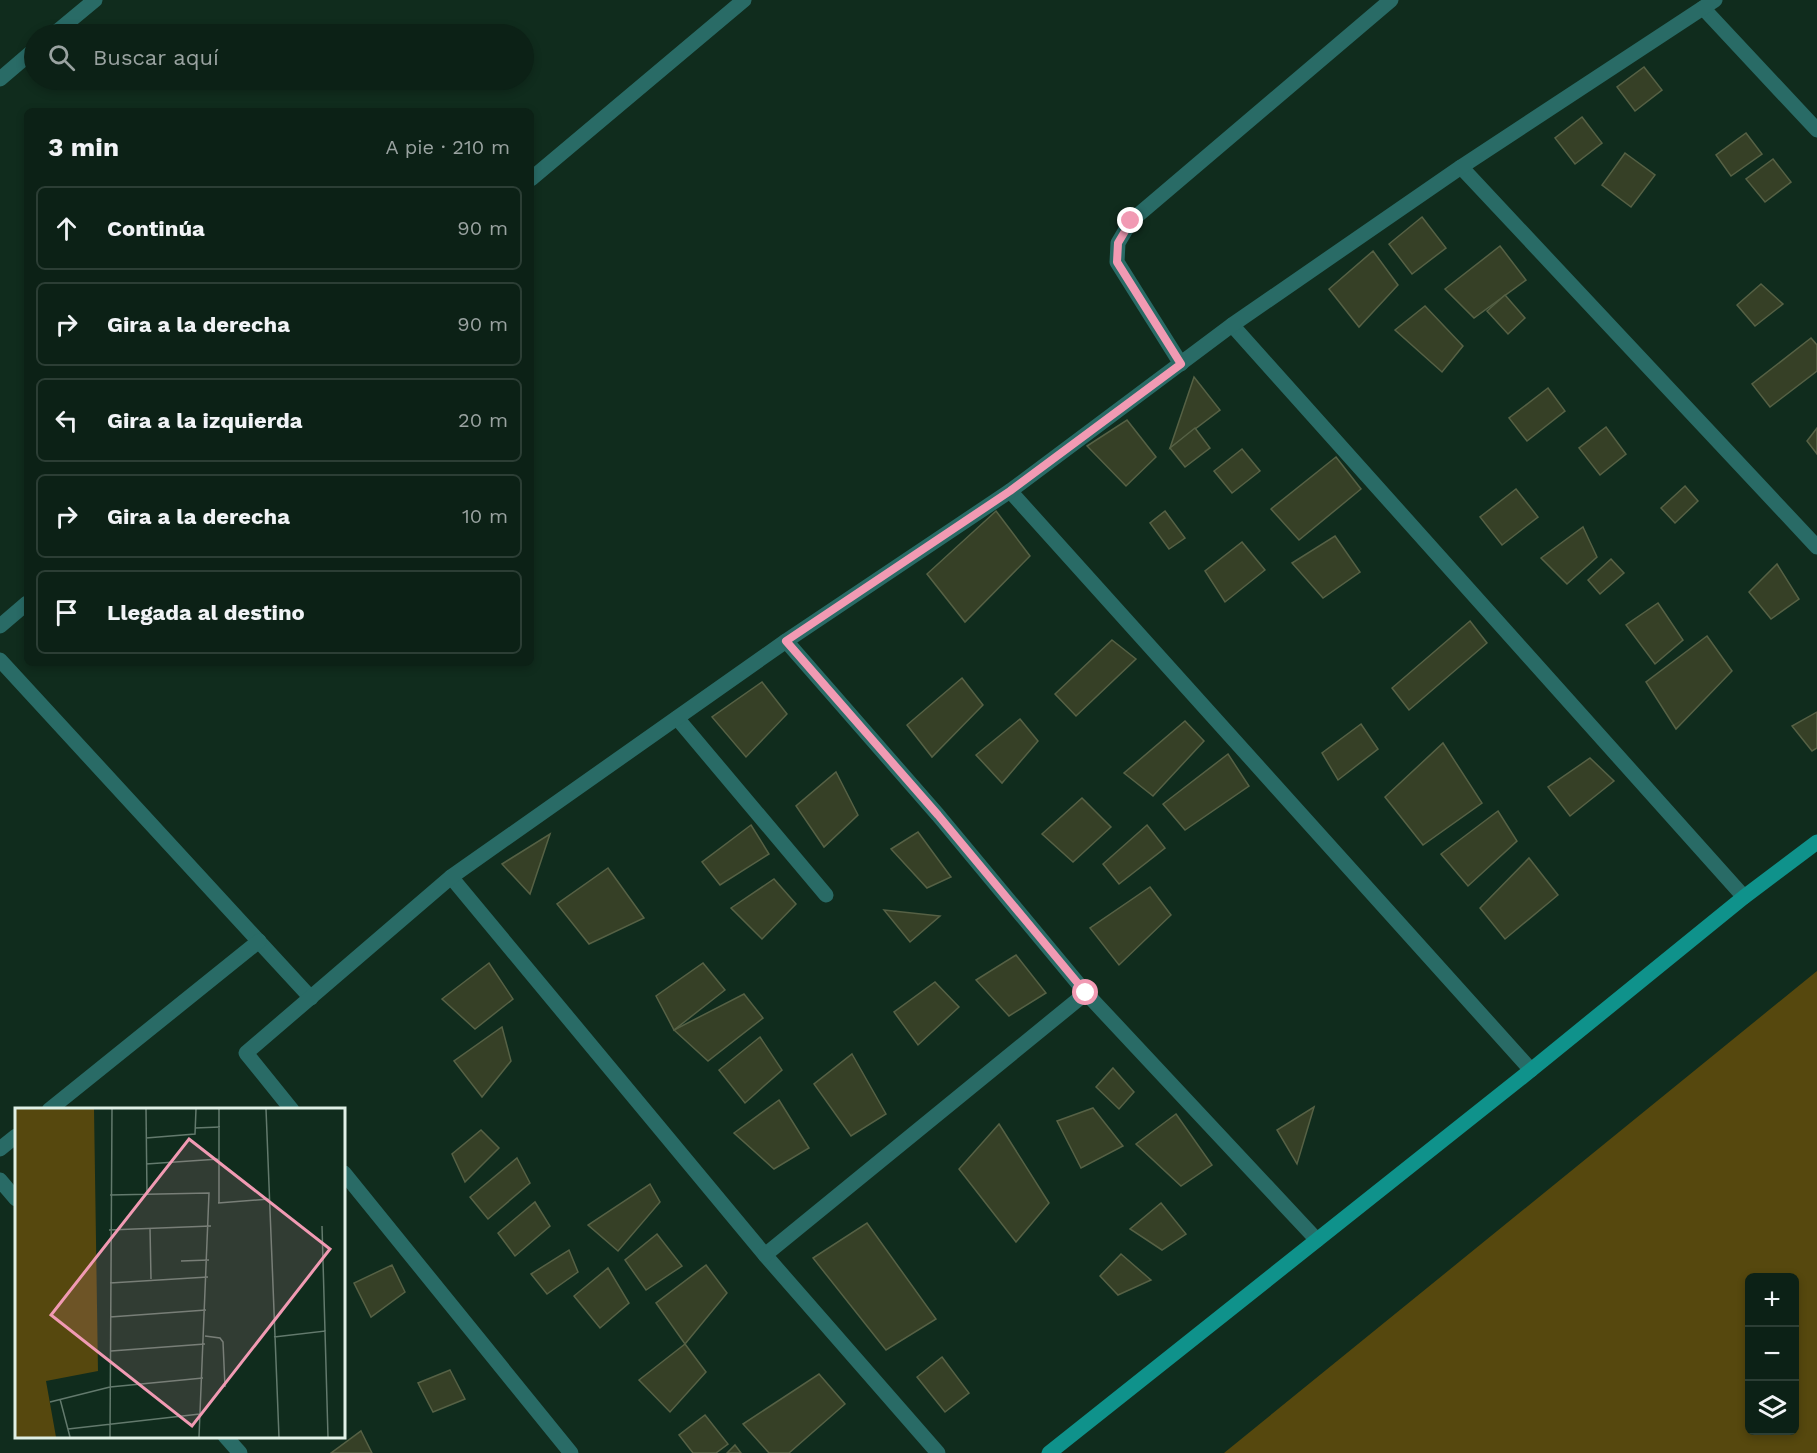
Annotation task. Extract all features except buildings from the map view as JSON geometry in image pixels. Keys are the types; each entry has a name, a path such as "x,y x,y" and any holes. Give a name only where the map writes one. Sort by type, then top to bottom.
{"street":[{"path":"66,24 95,0"},
{"path":"534,176 744,0"},
{"path":"1181,364 1117,262 1118,243 1131,221 1391,0"},
{"path":"290,1108 246,1053 451,877 786,641 1010,491 1232,325 1461,167 1709,4 1817,130"},
{"path":"0,79 24,59"},
{"path":"1461,167 1817,547"},
{"path":"1232,325 1744,897"},
{"path":"1010,491 1531,1071"},
{"path":"0,626 24,606"},
{"path":"786,641 938,815 1086,993 1317,1240"},
{"path":"0,660 311,998"},
{"path":"677,718 825,895"},
{"path":"1049,1453 1531,1071 1744,897 1817,842"},
{"path":"451,877 765,1255 938,1453"},
{"path":"51,1108 259,941"},
{"path":"765,1255 1086,993"},
{"path":"0,1149 15,1137"},
{"path":"345,1174 565,1451"},
{"path":"0,1180 15,1198"},
{"path":"226,1438 240,1453"}],"shaded area":[{"path":"1817,971 1817,1453 1224,1453"}],"route":[{"path":"1086,993 938,815 786,641 1010,491 1181,364 1117,262 1118,243 1131,221"}]}
